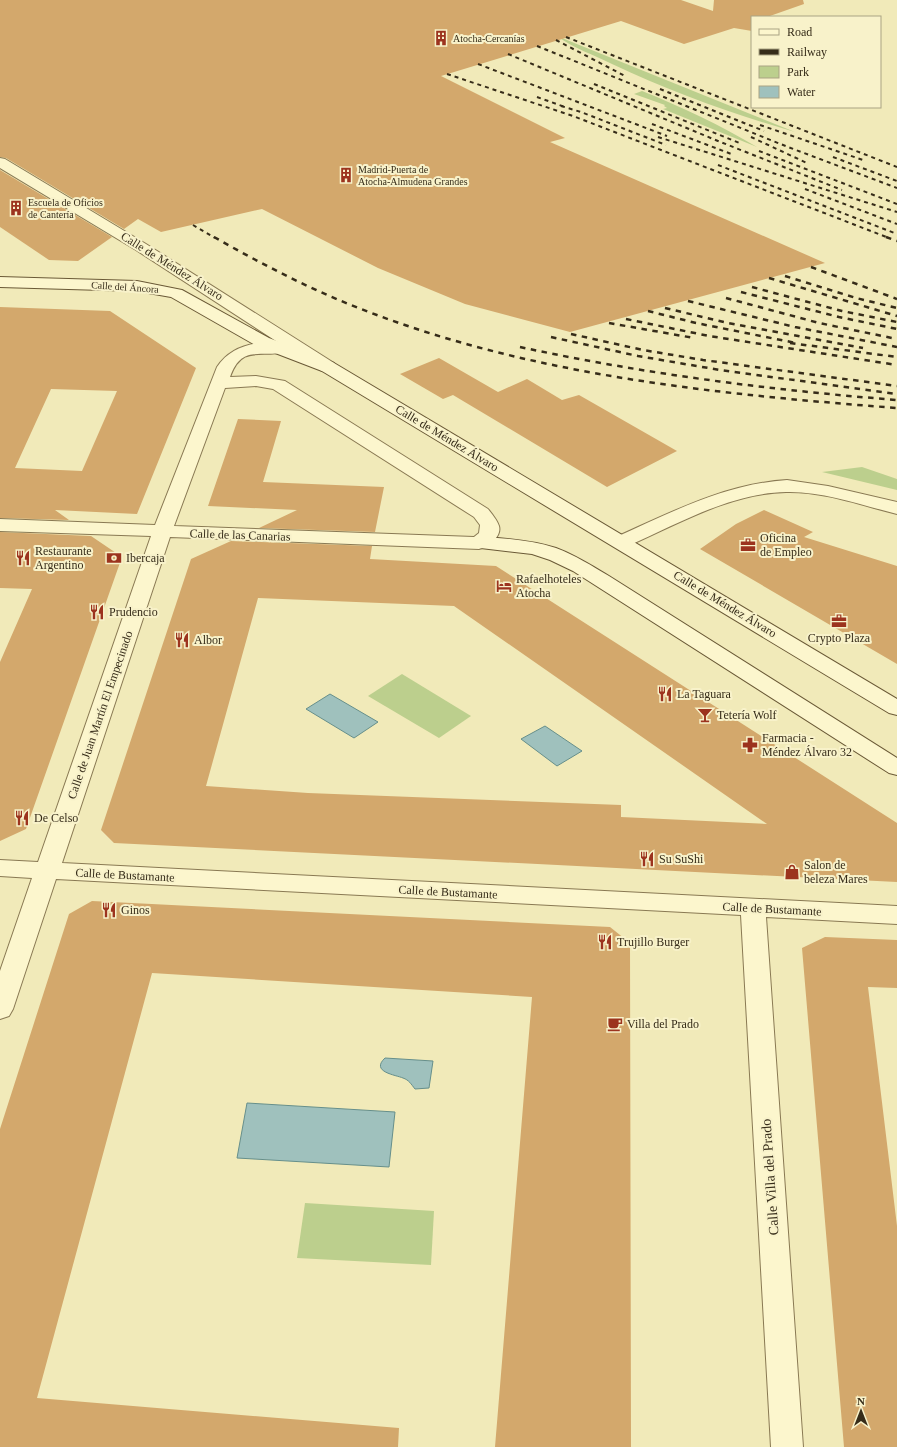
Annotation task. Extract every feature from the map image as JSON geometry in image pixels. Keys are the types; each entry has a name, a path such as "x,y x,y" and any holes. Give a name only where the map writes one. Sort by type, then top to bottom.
{"street":[{"name":"Calle de Méndez Álvaro","path":"0,162 141,247 328,367 897,708"},
{"name":"Calle del Áncora","path":"0,282 137,286 176,293 189,299 244,333 328,367"},
{"name":"Calle de Juan Martín El Empecinado","path":"0,1009 162,532 225,367 232,357 252,349 279,348"},
{"path":"219,384 254,380 279,385 481,513 489,523 490,530 487,538 480,543"},
{"path":"621,542 716,500 740,492 770,486 804,487 897,508"},
{"name":"Calle de las Canarias","path":"0,525 480,543"},
{"path":"480,543 514,545 540,550 559,556 580,567 897,768"},
{"name":"Calle de Bustamante","path":"0,868 897,915"},
{"name":"Calle Villa del Prado","path":"753,908 787,1447"}],"green space":[{"path":"557,36 795,132 725,110 679,93 584,51"},
{"path":"642,91 701,117 757,147 663,109 667,108 664,106 665,105 634,94"},
{"path":"862,467 897,479 897,490 822,472"},
{"path":"402,674 471,716 439,738 368,696"},
{"path":"305,1203 434,1211 431,1265 297,1258"}],"water":[{"path":"330,694 378,722 354,738 306,709"},
{"path":"545,726 582,751 557,766 521,739"},
{"path":"385,1058 433,1061 429,1088 415,1089 407,1080 382,1070 380,1067 381,1063"},
{"path":"247,1103 395,1112 389,1167 237,1158"}],"building":[{"name":"Madrid-Puerta de Atocha-Almudena Grandes","path":"0,0 681,0 713,11 714,0 803,0 804,4 770,16 751,16 751,31 734,28 684,44 621,21 441,76 565,138 550,142 825,263 570,332 465,304 378,268 262,209 161,232 138,219 124,229 6,158 0,157"},
{"name":"Escuela de Oficios de Cantería","path":"0,170 112,237 78,261 49,260 0,227"},
{"path":"0,307 110,311 196,368 137,514 55,510 69,520 0,518","holes":["51,389 117,391 82,471 15,468"]},
{"path":"439,358 498,392 527,379 562,400 579,395 677,451 607,487 453,395 443,399 400,374"},
{"path":"238,419 281,421 263,482 384,487 375,532 259,528 297,510 208,506"},
{"path":"764,510 813,532 804,537 897,566 897,664 700,549 736,524"},
{"path":"0,532 91,536 122,557 26,829 0,841 0,662 32,589 0,588"},
{"path":"231,541 372,546 370,559 496,566 897,823 897,882 114,843 101,830 191,559","holes":["258,598 454,606 767,824 621,817 621,805 308,793 206,786"]},
{"path":"92,901 610,927 630,943 631,1447 495,1447 532,997 152,973 37,1398 399,1428 398,1447 0,1447 0,1129 69,914"},
{"path":"825,937 897,940 897,988 868,987 897,1226 897,1447 844,1447 802,948"}],"railway":[{"path":"566,37 897,167"},
{"path":"556,40 625,76"},
{"path":"537,46 788,147 897,188"},
{"path":"508,54 718,141 842,190"},
{"path":"478,64 667,136"},
{"path":"447,74 573,116 889,238"},
{"path":"594,84 742,144"},
{"path":"660,89 764,131"},
{"path":"537,97 565,107"},
{"path":"561,106 581,112 666,145"},
{"path":"652,124 734,155"},
{"path":"760,125 866,161"},
{"path":"658,137 897,212"},
{"path":"751,137 809,164"},
{"path":"759,151 897,204"},
{"path":"833,157 897,181"},
{"path":"718,165 897,234"},
{"path":"805,189 897,224"},
{"path":"193,225 215,238"},
{"path":"214,237 281,273 351,305 417,329 483,349 551,365 620,378 689,388 758,396 897,408"},
{"path":"886,237 897,241"},
{"path":"811,267 897,299"},
{"path":"785,276 856,298 897,308"},
{"path":"769,278 897,316"},
{"path":"752,287 842,311 897,322"},
{"path":"741,292 839,317 897,329"},
{"path":"726,298 819,323 897,339"},
{"path":"688,301 795,327 897,347"},
{"path":"665,308 728,323 863,348"},
{"path":"648,311 696,323 796,343"},
{"path":"626,319 709,336 897,365"},
{"path":"609,323 694,338"},
{"path":"571,334 643,350 703,360 897,386"},
{"path":"551,337 638,356 720,370 897,394"},
{"path":"790,343 897,357"},
{"path":"520,347 567,357 708,380 897,400"}],"place":[{"name":"Atocha-Cercanías","path":"441,38"},
{"name":"Madrid-Puerta de Atocha-Almudena Grandes","path":"346,175"},
{"name":"Escuela de Oficios de Cantería","path":"16,208"},
{"name":"Oficina de Empleo","path":"748,545"},
{"name":"Restaurante Argentino","path":"23,558"},
{"name":"Ibercaja","path":"114,558"},
{"name":"Rafaelhoteles Atocha","path":"504,586"},
{"name":"Prudencio","path":"97,612"},
{"name":"Crypto Plaza","path":"839,621"},
{"name":"Albor","path":"182,640"},
{"name":"La Taguara","path":"665,694"},
{"name":"Tetería Wolf","path":"705,715"},
{"name":"Farmacia - Méndez Álvaro 32","path":"750,745"},
{"name":"De Celso","path":"22,818"},
{"name":"Su SuShi","path":"647,859"},
{"name":"Salon de beleza Mares","path":"792,872"},
{"name":"Ginos","path":"109,910"},
{"name":"Trujillo Burger","path":"605,942"},
{"name":"Villa del Prado","path":"615,1024"}]}
